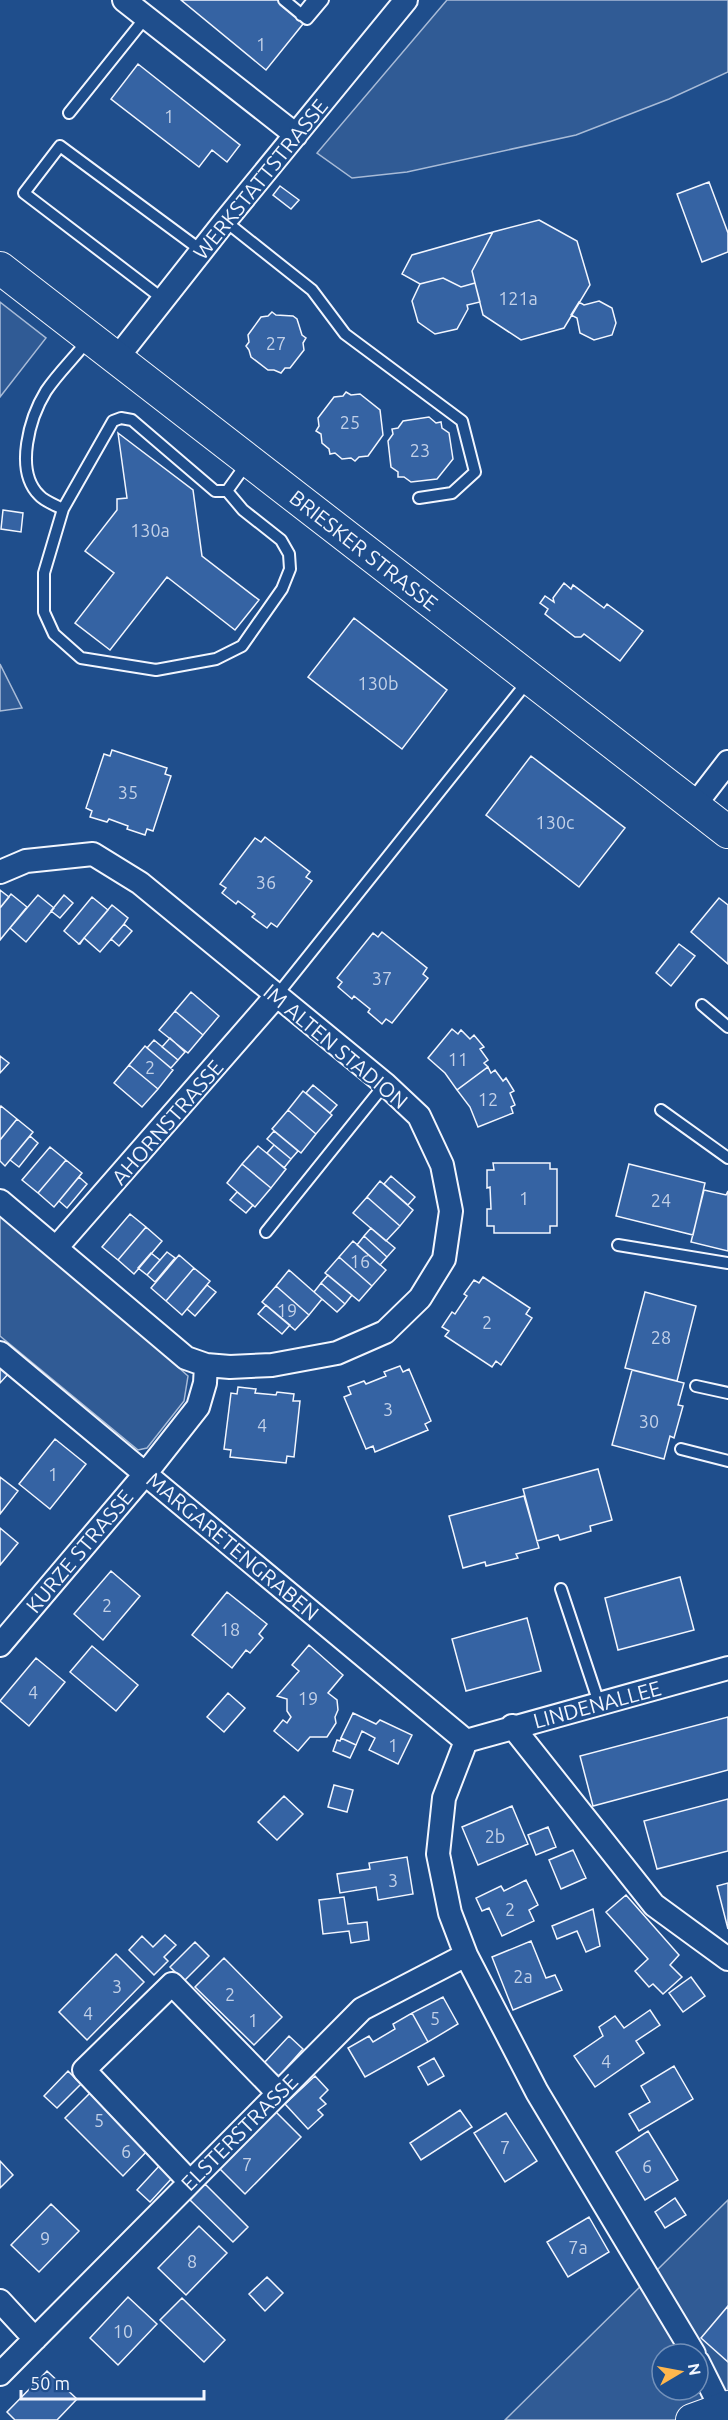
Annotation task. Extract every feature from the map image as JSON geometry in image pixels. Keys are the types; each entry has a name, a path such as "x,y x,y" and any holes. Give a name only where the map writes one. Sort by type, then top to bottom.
{"main road":[{"name":"BRIESKER STRASSE","path":"0,268 728,832"},
{"path":"692,2420 724,2408"}],"street":[{"path":"124,0 296,135"},
{"name":"WERKSTATTSTRASSE","path":"117,358 225,221 406,0"},
{"path":"694,806 728,762"},
{"name":"IM ALTEN STADION","path":"0,872 26,861 93,854 140,883 385,1084 419,1116 442,1165 451,1211 444,1259 420,1298 385,1332 337,1353 272,1365 230,1367 207,1365 186,1358 163,1341 0,1201"},
{"name":"AHORNSTRASSE","path":"56,1248 277,996"},
{"name":"MARGARETENGRABEN","path":"0,1353 466,1740"},
{"name":"KURZE STRASSE","path":"0,1645 146,1473 198,1407 206,1383 207,1365"},
{"name":"LINDENALLEE","path":"466,1740 728,1668"},
{"path":"513,1726 654,1905 728,1959"},
{"path":"466,1740 444,1798 438,1854 450,1913 466,1955 537,2092 687,2342"},
{"name":"ELSTERSTRASSE","path":"0,2374 362,2009 466,1955"},
{"path":"190,2182 84,2070 172,1984 278,2093"},
{"path":"0,2301 36,2339"},
{"path":"710,2383 724,2408"}],"lane":[{"path":"301,15 313,0"},
{"path":"290,2 307,19 323,0"},
{"path":"69,113 146,17"},
{"path":"163,299 24,193 60,146 202,251"},
{"path":"225,221 312,290 345,334 462,421 475,472 452,493 419,498"},
{"path":"63,510 39,496 28,477 25,448 35,414 46,390 90,338"},
{"path":"121,418 132,420 214,491 227,491 243,510 281,540 289,554 290,569 282,590 242,646 216,659 156,670 81,658 54,634 44,612 45,573 63,510 114,421 121,418"},
{"path":"227,491 249,460"},
{"path":"277,996 530,678"},
{"path":"702,1005 728,1027"},
{"path":"266,1232 385,1084"},
{"path":"662,1110 728,1158"},
{"path":"618,1245 728,1263"},
{"path":"696,1386 728,1393"},
{"path":"681,1449 728,1461"},
{"path":"561,1589 599,1703"}],"shaded area":[{"path":"447,0 728,0 728,72 669,99 576,135 407,172 352,178 317,153"},
{"path":"0,302 46,338 0,397"},
{"path":"0,664 22,708 0,711"},
{"path":"0,1208 188,1376 184,1401 147,1448 138,1450 0,1336"},
{"path":"728,2200 728,2420 505,2420"}],"building":[{"path":"181,0 284,0 307,19 266,70"},
{"path":"138,64 240,145 227,162 212,150 199,167 111,99"},
{"path":"709,182 728,233 728,252 702,262 677,194"},
{"path":"280,186 299,200 291,209 273,195"},
{"path":"539,220 577,241 590,285 564,328 521,340 483,315 472,271 493,232"},
{"path":"493,232 472,271 475,283 461,287 443,278 420,284 402,274 412,255"},
{"path":"443,278 461,287 475,283 480,302 467,305 468,309 457,329 435,334 418,322 412,301 420,284"},
{"path":"599,301 612,308 616,323 612,335 594,340 580,333 577,318 571,315 579,302 584,305"},
{"path":"272,312 276,315 293,316 297,319 302,335 306,338 303,343 304,350 290,368 285,368 281,373 268,370 251,357 246,346 249,342 248,335 261,317 268,316"},
{"path":"346,392 351,395 360,394 380,410 383,435 368,456 359,457 355,461 351,458 342,459 335,453 330,454 329,449 322,443 321,434 316,431 319,426 318,418 334,397 343,396"},
{"path":"429,417 436,423 441,422 442,428 449,433 453,459 437,479 411,482 404,477 398,477 398,472 391,467 388,441 393,434 392,429 398,428 403,421"},
{"path":"118,433 193,490 202,556 259,600 235,630 167,577 110,650 75,623 114,573 85,551 117,510 117,499 127,498"},
{"path":"3,510 23,513 21,532 1,529"},
{"path":"564,583 571,589 573,585 604,608 607,604 643,631 620,661 584,634 581,637 575,637 545,614 548,609 540,603 545,596 554,602 553,598"},
{"path":"354,618 447,690 402,749 308,677"},
{"path":"112,750 167,768 165,774 171,776 153,831 147,829 145,835 127,829 128,826 109,819 107,822 90,817 92,811 86,808 104,754 110,756"},
{"path":"531,756 625,828 579,887 486,815"},
{"path":"265,837 310,872 306,877 312,881 277,927 271,923 267,928 252,917 255,914 238,901 236,904 222,893 226,888 220,884 255,838 261,842"},
{"path":"0,890 9,897 0,908"},
{"path":"11,894 27,907 0,940 0,908"},
{"path":"38,895 54,908 26,942 10,928"},
{"path":"64,895 73,903 60,918 51,911"},
{"path":"92,897 108,910 79,944 64,931"},
{"path":"719,898 728,905 728,964 691,932"},
{"path":"112,905 128,918 100,952 84,938"},
{"path":"124,924 132,931 119,946 111,939"},
{"path":"382,932 427,968 423,974 428,978 392,1023 386,1019 382,1024 368,1012 370,1009 354,996 352,999 338,987 342,982 337,978 373,933 378,937"},
{"path":"679,944 695,956 671,986 656,973"},
{"path":"191,992 219,1016 203,1035 175,1011"},
{"path":"175,1011 203,1035 188,1053 159,1030"},
{"path":"452,1029 458,1034 461,1030 470,1039 474,1035 484,1047 480,1049 488,1060 484,1063 488,1067 457,1090 445,1073 428,1058"},
{"path":"170,1038 185,1052 178,1060 162,1047"},
{"path":"154,1040 178,1060 171,1068 147,1048"},
{"path":"145,1046 173,1070 158,1089 129,1065"},
{"path":"0,1056 9,1063 0,1073"},
{"path":"129,1065 158,1089 142,1107 114,1083"},
{"path":"488,1067 491,1073 495,1070 503,1081 506,1078 514,1091 510,1093 515,1105 511,1107 513,1113 478,1127 470,1107 457,1090"},
{"path":"313,1085 337,1105 330,1113 306,1093"},
{"path":"303,1091 332,1115 316,1134 288,1110"},
{"path":"1,1106 17,1119 0,1140 0,1108"},
{"path":"288,1110 316,1134 301,1153 272,1129"},
{"path":"17,1119 33,1132 5,1166 0,1161 0,1140"},
{"path":"274,1131 298,1151 291,1159 267,1139"},
{"path":"30,1136 38,1143 19,1167 10,1160"},
{"path":"274,1145 291,1159 284,1168 267,1153"},
{"path":"258,1146 286,1169 271,1188 242,1164"},
{"path":"50,1147 66,1160 38,1193 22,1180"},
{"path":"66,1160 82,1173 54,1207 38,1193"},
{"path":"493,1163 550,1163 550,1169 557,1169 557,1226 550,1226 550,1233 494,1233 494,1226 487,1226 487,1209 491,1209 490,1187 487,1188 487,1170 494,1170"},
{"path":"242,1164 271,1188 255,1207 227,1183"},
{"path":"629,1164 705,1183 693,1235 616,1216"},
{"path":"391,1176 415,1197 408,1205 384,1184"},
{"path":"79,1177 87,1184 67,1208 59,1201"},
{"path":"380,1181 413,1210 400,1226 367,1197"},
{"path":"704,1190 726,1195 728,1191 728,1251 691,1242"},
{"path":"237,1192 253,1205 246,1213 230,1200"},
{"path":"367,1197 400,1226 386,1241 353,1213"},
{"path":"130,1214 146,1227 118,1260 102,1247"},
{"path":"146,1227 162,1241 134,1274 118,1260"},
{"path":"371,1228 395,1248 387,1257 364,1236"},
{"path":"364,1236 387,1257 380,1265 357,1245"},
{"path":"353,1241 386,1270 372,1286 339,1257"},
{"path":"167,1252 175,1258 155,1282 147,1275"},
{"path":"151,1253 160,1260 147,1275 138,1268"},
{"path":"179,1255 194,1268 166,1301 151,1288"},
{"path":"339,1257 372,1286 359,1301 325,1273"},
{"path":"194,1268 210,1281 182,1315 166,1301"},
{"path":"289,1270 322,1299 309,1315 276,1286"},
{"path":"328,1275 352,1295 345,1304 321,1283"},
{"path":"483,1277 530,1308 526,1314 532,1318 501,1365 496,1361 492,1367 445,1336 449,1331 442,1327 452,1312 455,1314 467,1296 464,1294 474,1280 479,1283"},
{"path":"321,1283 345,1304 337,1312 314,1292"},
{"path":"207,1285 216,1292 195,1316 187,1309"},
{"path":"276,1286 309,1315 295,1330 262,1302"},
{"path":"645,1292 696,1306 677,1381 625,1368"},
{"path":"266,1305 290,1325 282,1334 258,1314"},
{"path":"0,1365 9,1373 0,1383"},
{"path":"400,1366 403,1372 409,1369 431,1421 425,1424 428,1430 375,1452 373,1446 366,1449 344,1397 351,1394 348,1387 364,1381 366,1384 386,1376 384,1372"},
{"path":"632,1370 684,1383 678,1405 683,1406 674,1438 670,1436 664,1459 612,1445"},
{"path":"238,1387 256,1389 255,1393 294,1394 293,1401 300,1401 294,1457 287,1456 286,1463 230,1457 231,1450 224,1449 231,1393 237,1394"},
{"path":"55,1439 86,1464 50,1509 19,1484"},
{"path":"598,1469 612,1520 590,1526 591,1531 560,1540 558,1535 537,1541 523,1489"},
{"path":"0,1477 18,1491 0,1514"},
{"path":"524,1496 539,1548 516,1554 518,1558 486,1566 485,1562 463,1568 449,1516"},
{"path":"0,1528 18,1543 0,1565"},
{"path":"111,1571 140,1596 103,1640 74,1614"},
{"path":"680,1577 694,1630 618,1650 605,1598"},
{"path":"227,1592 267,1624 259,1634 263,1638 250,1653 246,1650 232,1668 192,1635"},
{"path":"527,1618 541,1671 466,1691 452,1639"},
{"path":"309,1645 343,1675 328,1693 337,1700 336,1723 327,1737 310,1737 298,1751 274,1731 283,1720 287,1723 291,1717 287,1711 287,1699 277,1696 299,1671 292,1665"},
{"path":"92,1646 138,1685 116,1711 70,1672"},
{"path":"36,1658 65,1682 29,1726 0,1701"},
{"path":"228,1693 245,1708 224,1732 207,1717"},
{"path":"353,1713 376,1724 380,1720 412,1735 398,1764 369,1750 375,1738 362,1731 356,1745 341,1738"},
{"path":"728,1717 728,1770 593,1806 580,1756"},
{"path":"341,1738 356,1745 350,1758 333,1751 337,1740 340,1741"},
{"path":"334,1785 353,1790 347,1812 328,1807"},
{"path":"284,1796 303,1814 277,1840 258,1822"},
{"path":"728,1799 728,1851 657,1869 644,1821"},
{"path":"512,1806 528,1844 478,1865 462,1827"},
{"path":"548,1827 556,1847 536,1855 528,1835"},
{"path":"573,1850 586,1878 561,1889 549,1860"},
{"path":"407,1857 413,1894 378,1900 376,1887 340,1893 337,1874 370,1869 369,1863"},
{"path":"526,1880 538,1905 529,1910 534,1921 502,1936 489,1908 482,1911 476,1898 501,1886 504,1891"},
{"path":"728,1883 728,1929 717,1886"},
{"path":"626,1895 679,1955 670,1965 682,1977 663,1994 653,1984 649,1987 635,1971 648,1959 606,1912"},
{"path":"344,1897 348,1924 367,1922 369,1940 351,1943 349,1931 323,1934 319,1900"},
{"path":"593,1909 600,1946 586,1952 577,1931 557,1939 552,1926"},
{"path":"165,1935 176,1945 164,1957 168,1961 154,1975 129,1950 142,1936 153,1947"},
{"path":"531,1941 546,1978 555,1975 562,1990 513,2010 492,1957"},
{"path":"195,1942 209,1956 184,1981 170,1967"},
{"path":"116,1954 144,1982 87,2040 59,2012"},
{"path":"224,1958 282,2017 254,2045 195,1987"},
{"path":"691,1977 705,1996 683,2012 669,1993"},
{"path":"443,1997 458,2024 428,2042 412,2013"},
{"path":"650,2010 660,2025 636,2041 644,2053 595,2087 574,2056 603,2036 599,2027 615,2016 624,2028"},
{"path":"412,2013 428,2042 365,2077 348,2048 369,2036 373,2042 395,2029 393,2024"},
{"path":"289,2036 303,2049 279,2076 264,2063"},
{"path":"434,2058 444,2076 428,2085 418,2067"},
{"path":"674,2066 693,2099 639,2131 629,2114 650,2102 641,2086"},
{"path":"68,2071 81,2084 57,2108 44,2096"},
{"path":"315,2076 328,2090 320,2098 326,2104 318,2110 323,2115 308,2129 285,2104"},
{"path":"94,2089 151,2147 123,2176 65,2118"},
{"path":"273,2109 301,2137 245,2194 217,2166"},
{"path":"460,2110 472,2127 421,2160 410,2143"},
{"path":"506,2113 537,2161 505,2182 474,2133"},
{"path":"648,2131 678,2180 645,2200 616,2152"},
{"path":"0,2161 13,2175 0,2188"},
{"path":"160,2165 173,2177 150,2202 137,2190"},
{"path":"205,2184 248,2227 233,2242 190,2200"},
{"path":"675,2198 686,2215 665,2228 655,2212"},
{"path":"51,2204 79,2231 39,2272 11,2245"},
{"path":"589,2217 609,2252 568,2277 547,2242"},
{"path":"199,2226 227,2253 186,2295 158,2268"},
{"path":"267,2277 283,2293 265,2311 249,2294"},
{"path":"128,2297 157,2324 118,2365 90,2338"},
{"path":"182,2298 225,2340 204,2362 160,2320"},
{"path":"728,2306 728,2362 710,2346 710,2342 706,2342 701,2338"},
{"path":"47,2371 77,2399 57,2420 15,2420 7,2412"}]}
